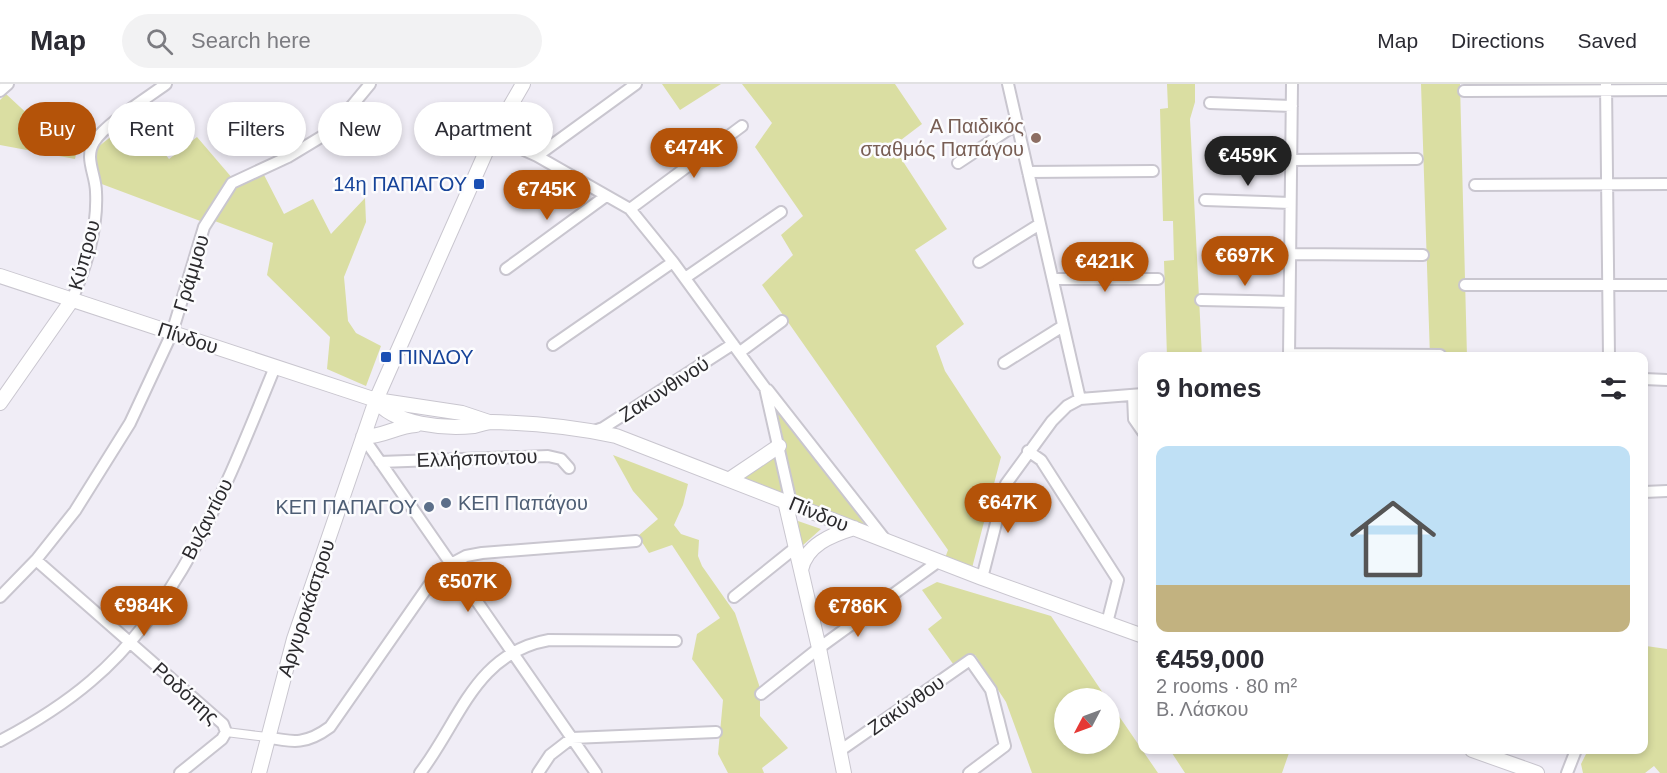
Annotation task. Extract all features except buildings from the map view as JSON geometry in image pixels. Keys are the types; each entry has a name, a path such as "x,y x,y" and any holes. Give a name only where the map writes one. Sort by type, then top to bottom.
{"street":[{"path":"0,91 8,84"},
{"name":"Κύπρου","path":"0,403 72,300 84,270 95,223 96,190 89,151 92,144 104,131 166,84"},
{"name":"Γράμμου","path":"0,597 36,560 105,467 130,423 172,333 204,227 232,183 288,157 331,131 370,84"},
{"name":"Αργυροκάστρου","path":"513,102 523,84"},
{"path":"553,144 636,84"},
{"path":"1008,84 1080,399"},
{"path":"1289,352 1292,84"},
{"path":"1606,87 1609,352"},
{"path":"1464,91 1606,87 1667,90"},
{"path":"1210,103 1292,106"},
{"path":"958,163 1017,124"},
{"path":"630,209 742,126"},
{"name":"Αργυροκάστρου","path":"259,773 294,639 376,400 484,156"},
{"path":"537,156 630,209 673,262 765,388 877,532 888,541"},
{"path":"1291,160 1417,159"},
{"path":"1028,172 1153,171"},
{"path":"1475,186 1667,184"},
{"path":"506,269 606,196"},
{"path":"1205,200 1290,202"},
{"path":"685,278 781,212"},
{"path":"979,262 1040,224"},
{"path":"1290,254 1423,255"},
{"path":"553,345 673,262"},
{"name":"Πίνδου","path":"0,276 376,400 462,413 489,422 594,431 616,436 982,578 1138,634"},
{"path":"1053,279 1158,279"},
{"path":"1465,285 1667,285"},
{"path":"1201,300 1289,302"},
{"name":"Ζακυνθινού","path":"594,431 603,428 782,321"},
{"path":"1004,363 1063,326"},
{"name":"Βυζαντίου","path":"0,741 46,715 92,680 129,642 198,542 225,489 275,367"},
{"path":"1648,379 1667,380"},
{"path":"765,388 779,446 800,572 841,750 842,772"},
{"path":"982,578 1006,484 1028,451 1067,406 1080,399 1138,394 1134,419 1138,425"},
{"name":"Πίνδου","path":"376,400 380,407 398,418 430,425 474,426 489,422"},
{"path":"363,437 381,436 405,426 430,425"},
{"name":"Ελλήσποντου","path":"363,437 596,773"},
{"path":"730,479 779,446"},
{"path":"1028,451 1041,460 1118,580 1107,623"},
{"name":"Ελλήσποντου","path":"380,462 548,456 561,459 569,468"},
{"path":"1648,492 1667,491"},
{"path":"800,572 807,554 823,541 854,528"},
{"path":"180,773 222,739 226,732 292,742 315,738 330,727 429,585 451,564 466,556 636,541"},
{"path":"734,597 795,548"},
{"name":"Ροδόπης","path":"36,560 223,724 226,732"},
{"path":"761,694 819,648 939,561"},
{"path":"420,773 487,671 512,652 529,644 549,640 676,641"},
{"name":"Ζακύνθου","path":"841,750 970,660 991,690 1005,746 969,773"},
{"path":"538,773 550,755 572,738 716,732"},
{"path":"1483,754 1537,773"},
{"path":"1567,773 1574,754"}],"green space":[{"path":"662,84 721,84 680,110"},
{"path":"742,84 895,84 922,124 893,146 947,229 915,250 964,324 936,346 945,371 1001,457 972,568 945,558 948,550 762,285 793,255 781,235 803,216 755,147 772,123"},
{"path":"1167,84 1195,84 1195,102 1190,119 1202,352 1167,352 1164,261 1174,260 1173,221 1163,221 1160,109 1168,108"},
{"path":"1421,84 1460,84 1467,352 1430,352"},
{"path":"6,94 18,105 18,148 0,145 0,100"},
{"path":"197,137 207,149 207,156 213,156 233,179 203,222 99,183 96,148 108,139 108,156 167,156 169,159 173,156 195,156 195,139"},
{"path":"59,156 76,156 75,159"},
{"path":"262,171 284,214 313,199 331,234 365,198 366,222 344,277 348,321 356,333 381,346 366,386 327,369 330,337 267,275 273,243 212,220 234,185"},
{"path":"776,403 870,532 792,504"},
{"path":"613,455 688,484 683,505 674,525 681,534 699,540 698,556 702,566 735,613 760,688 760,716 788,748 762,768 764,773 728,773 718,754 723,700 692,659 697,634 720,618 672,545 649,553 638,536 658,519 633,491"},
{"path":"777,456 784,500 737,482"},
{"path":"798,521 821,529 802,546 801,545"},
{"path":"937,582 1051,616 1100,688 1054,688 1054,754 1120,754 1120,718 1138,744 1138,754 1145,754 1158,773 1032,773 1006,702 975,655 956,668 928,629 942,618 922,590"},
{"path":"1648,646 1667,649 1667,773 1660,773 1654,766 1645,773 1583,773 1581,764 1586,754 1648,754"},
{"path":"1173,754 1289,754 1282,773 1185,773"}],"place":[{"name":"Α Παιδικός σταθμός Παπάγου","path":"1036,138"},
{"name":"14η ΠΑΠΑΓΟΥ","path":"479,184"},
{"name":"ΠΙΝΔΟΥ","path":"386,357"},
{"name":"ΚΕΠ Παπάγου","path":"446,503"},
{"name":"ΚΕΠ ΠΑΠΑΓΟΥ","path":"429,507"}]}
